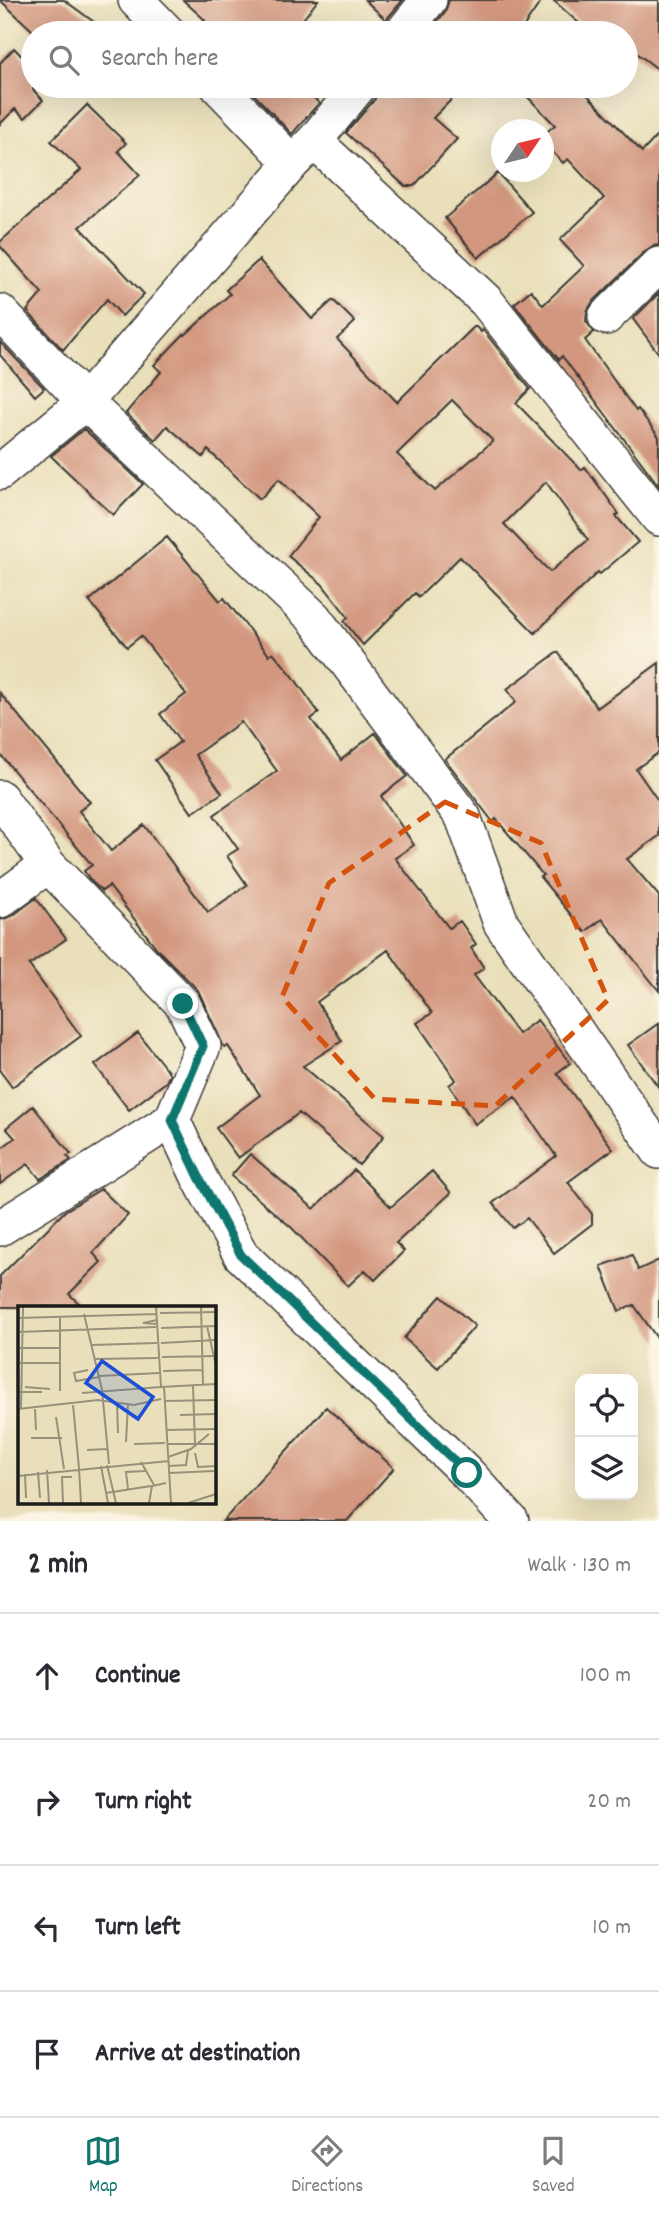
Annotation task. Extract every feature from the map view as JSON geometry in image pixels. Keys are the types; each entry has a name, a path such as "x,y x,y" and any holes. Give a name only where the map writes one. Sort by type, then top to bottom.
{"street":[{"path":"136,0 156,21"},
{"path":"412,21 429,0"},
{"path":"233,98 486,301 659,518"},
{"path":"0,472 85,402 349,98"},
{"path":"606,317 659,265"},
{"path":"0,312 85,402 314,618 463,817 501,923 659,1151"},
{"path":"0,798 48,864 183,1004 203,1046 172,1120 0,1228"},
{"path":"0,900 48,864"},
{"path":"172,1120 241,1255 467,1473 511,1521"}],"highlighted area":[{"path":"445,802 541,843 608,1000 495,1106 375,1099 282,997 329,883"}],"building":[{"path":"0,0 64,0 93,21 22,21"},
{"path":"183,0 318,0 304,18 307,21 205,20"},
{"path":"365,0 403,0 386,20"},
{"path":"449,0 542,0 527,21 438,21 445,12"},
{"path":"553,0 659,0 659,70 638,54 638,21 577,21"},
{"path":"14,48 21,55 21,98 43,100 25,118 15,109 0,124 0,63"},
{"path":"258,98 314,98 319,103 292,134"},
{"path":"453,98 433,118 457,139 414,186 405,186 346,133 375,99"},
{"path":"529,98 590,98 642,152 659,134 659,245 645,251 592,303 587,311 586,321 594,332 585,340 636,411 638,409 659,437 659,486 562,356 559,360 514,304 531,290 543,305 584,266 560,240 604,198 568,159 563,163 554,154 554,119 549,119"},
{"path":"87,105 126,143 118,151 140,175 80,227 144,294 122,316 107,299 63,350 27,311 42,293 0,246 0,242 81,170 51,141"},
{"path":"491,179 491,182 506,182 532,212 478,258 445,218"},
{"path":"259,260 312,319 333,300 355,322 337,339 397,402 475,326 481,332 483,330 530,389 516,403 581,470 585,467 619,514 616,516 638,542 600,574 598,572 535,633 460,557 419,597 415,593 363,645 344,621 348,617 322,584 288,556 319,517 279,479 260,499 208,450 203,457 167,426 155,440 126,413 161,372 154,365 184,334 230,294 226,290","holes":["452,400 493,441 435,491 397,454","546,482 588,540 550,572 504,524"]},
{"path":"659,293 659,354 633,319"},
{"path":"0,342 44,388 35,396 0,355"},
{"path":"84,429 143,484 113,515 51,456"},
{"path":"167,537 220,601 224,598 269,655 273,652 292,675 319,713 311,719 341,760 375,733 407,776 381,796 414,845 395,858 449,928 460,921 476,944 471,948 484,968 474,975 518,1034 537,1020 570,1063 557,1073 613,1149 568,1182 592,1214 592,1224 554,1253 527,1218 513,1228 493,1203 556,1156 515,1097 475,1124 449,1085 456,1080 417,1023 432,1013 388,950 317,1002 342,1041 303,1066 384,1136 359,1165 299,1113 238,1158 216,1128 260,1095 228,1046 225,1048 223,1045 198,990 158,950 109,886 102,891 92,882 84,871 92,865 0,754 0,693 90,802 79,811 111,851 144,825 208,912 247,885 227,856 238,849 214,815 277,771 241,722 195,755 222,793 192,813 155,760 180,742 160,714 186,694 141,636 127,647 89,601"},
{"path":"558,652 597,708 659,663 659,752 636,769 659,802 659,836 627,859 659,896 659,991 602,919 585,932 540,877 543,875 496,819 493,822 445,759 516,702 507,689"},
{"path":"36,898 66,939 29,965 81,1036 12,1087 0,1071 0,920 12,916"},
{"path":"659,1023 659,1088 628,1045"},
{"path":"138,1033 170,1074 166,1082 129,1110 95,1065"},
{"path":"33,1106 71,1154 67,1156 71,1160 40,1179 28,1164 0,1184 0,1149 15,1138 6,1128"},
{"path":"250,1154 314,1209 354,1170 391,1207 432,1171 451,1193 396,1243 404,1251 375,1280 365,1270 348,1286 291,1227 231,1176"},
{"path":"101,1189 128,1215 93,1253 101,1262 69,1294 82,1306 0,1307 0,1276 65,1211"},
{"path":"632,1255 638,1270 659,1260 659,1341 634,1305 619,1311 601,1266"},
{"path":"441,1296 475,1326 438,1368 404,1338"},
{"path":"326,1407 394,1468 347,1521 223,1521"}],"route":[{"path":"183,1004 203,1046 172,1120 241,1255 467,1473"}]}
